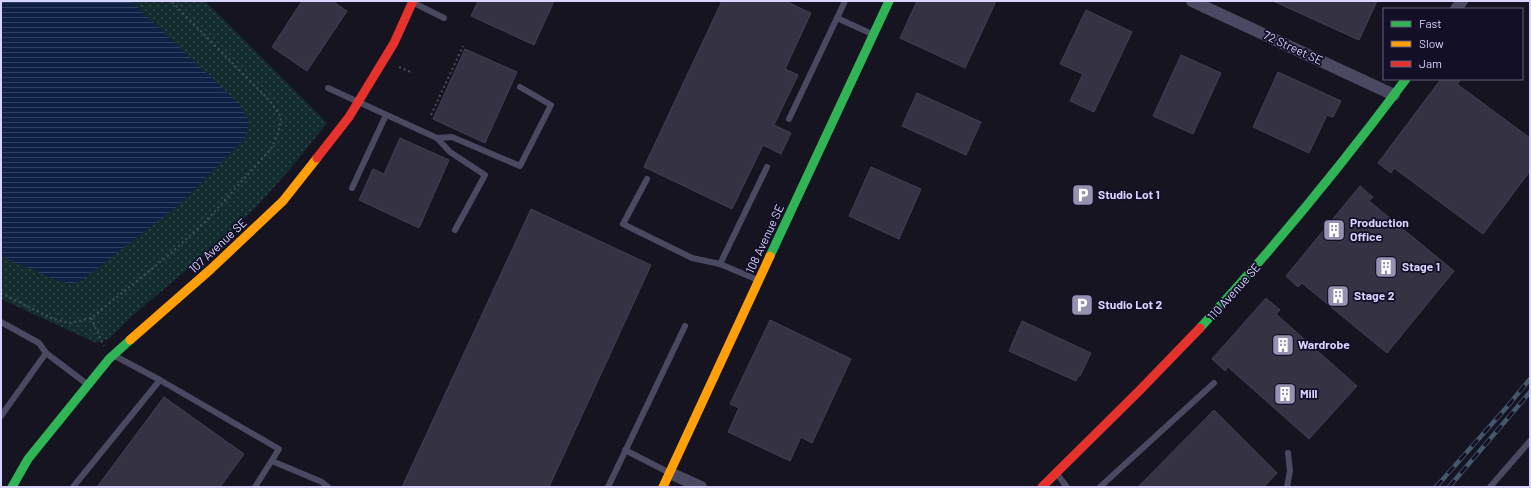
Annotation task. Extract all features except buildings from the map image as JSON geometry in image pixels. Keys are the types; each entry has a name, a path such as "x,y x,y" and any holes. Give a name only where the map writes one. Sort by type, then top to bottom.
{"street":[{"name":"108 Avenue SE","path":"664,487 889,1"},
{"name":"72 Street SE","path":"1192,1 1394,95"},
{"name":"107 Avenue SE","path":"12,487 28,459 111,357 211,269 283,201 349,117 394,43 413,2"},
{"name":"110 Avenue SE","path":"1042,487 1117,416 1226,302 1322,189 1405,80"},
{"path":"670,473 702,487"}],"lane":[{"path":"789,119 845,1"},
{"path":"413,2 444,18"},
{"path":"837,18 874,35"},
{"path":"437,138 452,137 520,166 551,105 520,87"},
{"path":"328,88 386,116 437,138 450,152 486,175 455,230"},
{"path":"352,188 386,116"},
{"path":"720,264 767,167"},
{"path":"647,179 624,224 692,258 720,264 759,281"},
{"path":"1,322 40,343 46,353 88,384"},
{"path":"608,487 685,326"},
{"path":"1,416 46,353"},
{"path":"111,357 160,380 279,449 255,487"},
{"path":"73,487 160,380"},
{"path":"1100,487 1214,383"},
{"path":"1490,487 1530,441"},
{"path":"625,450 670,473"},
{"path":"1286,487 1290,471 1288,453"},
{"path":"272,461 322,482 328,487"},
{"path":"1057,473 1066,487"}],"path":[{"path":"1,293 59,320 70,323 91,318 169,255 206,221 271,149 279,132 281,117 270,101 171,1"},
{"path":"431,115 464,46"},
{"path":"399,67 413,73"},
{"path":"91,318 111,357"}],"green space":[{"path":"1,1 205,1 327,123 291,168 255,208 220,242 133,315 109,339 96,343 1,299"}],"water":[{"path":"1,1 131,1 239,104 249,121 245,138 180,204 85,278 74,284 58,281 1,256"}],"railway":[{"path":"1436,487 1530,379"},
{"path":"1449,487 1530,392"}],"traffic: fast":[{"path":"770,256 889,1"},
{"path":"1200,328 1254,268 1306,206 1357,144 1405,80"},
{"path":"12,487 28,459 109,359 130,340"}],"traffic: slow":[{"path":"130,340 211,269 283,201 317,158"},
{"path":"663,487 770,256"}],"traffic: jam":[{"path":"317,158 349,117 394,43 413,1"},
{"path":"1042,487 1200,328"}],"place":[{"name":"Studio Lot 1","path":"1083,195"},
{"name":"Production Office","path":"1334,230"},
{"name":"Stage 1","path":"1386,267"},
{"name":"Stage 2","path":"1338,296"},
{"name":"Studio Lot 2","path":"1082,305"},
{"name":"Wardrobe","path":"1283,345"},
{"name":"Mill","path":"1285,394"}]}
